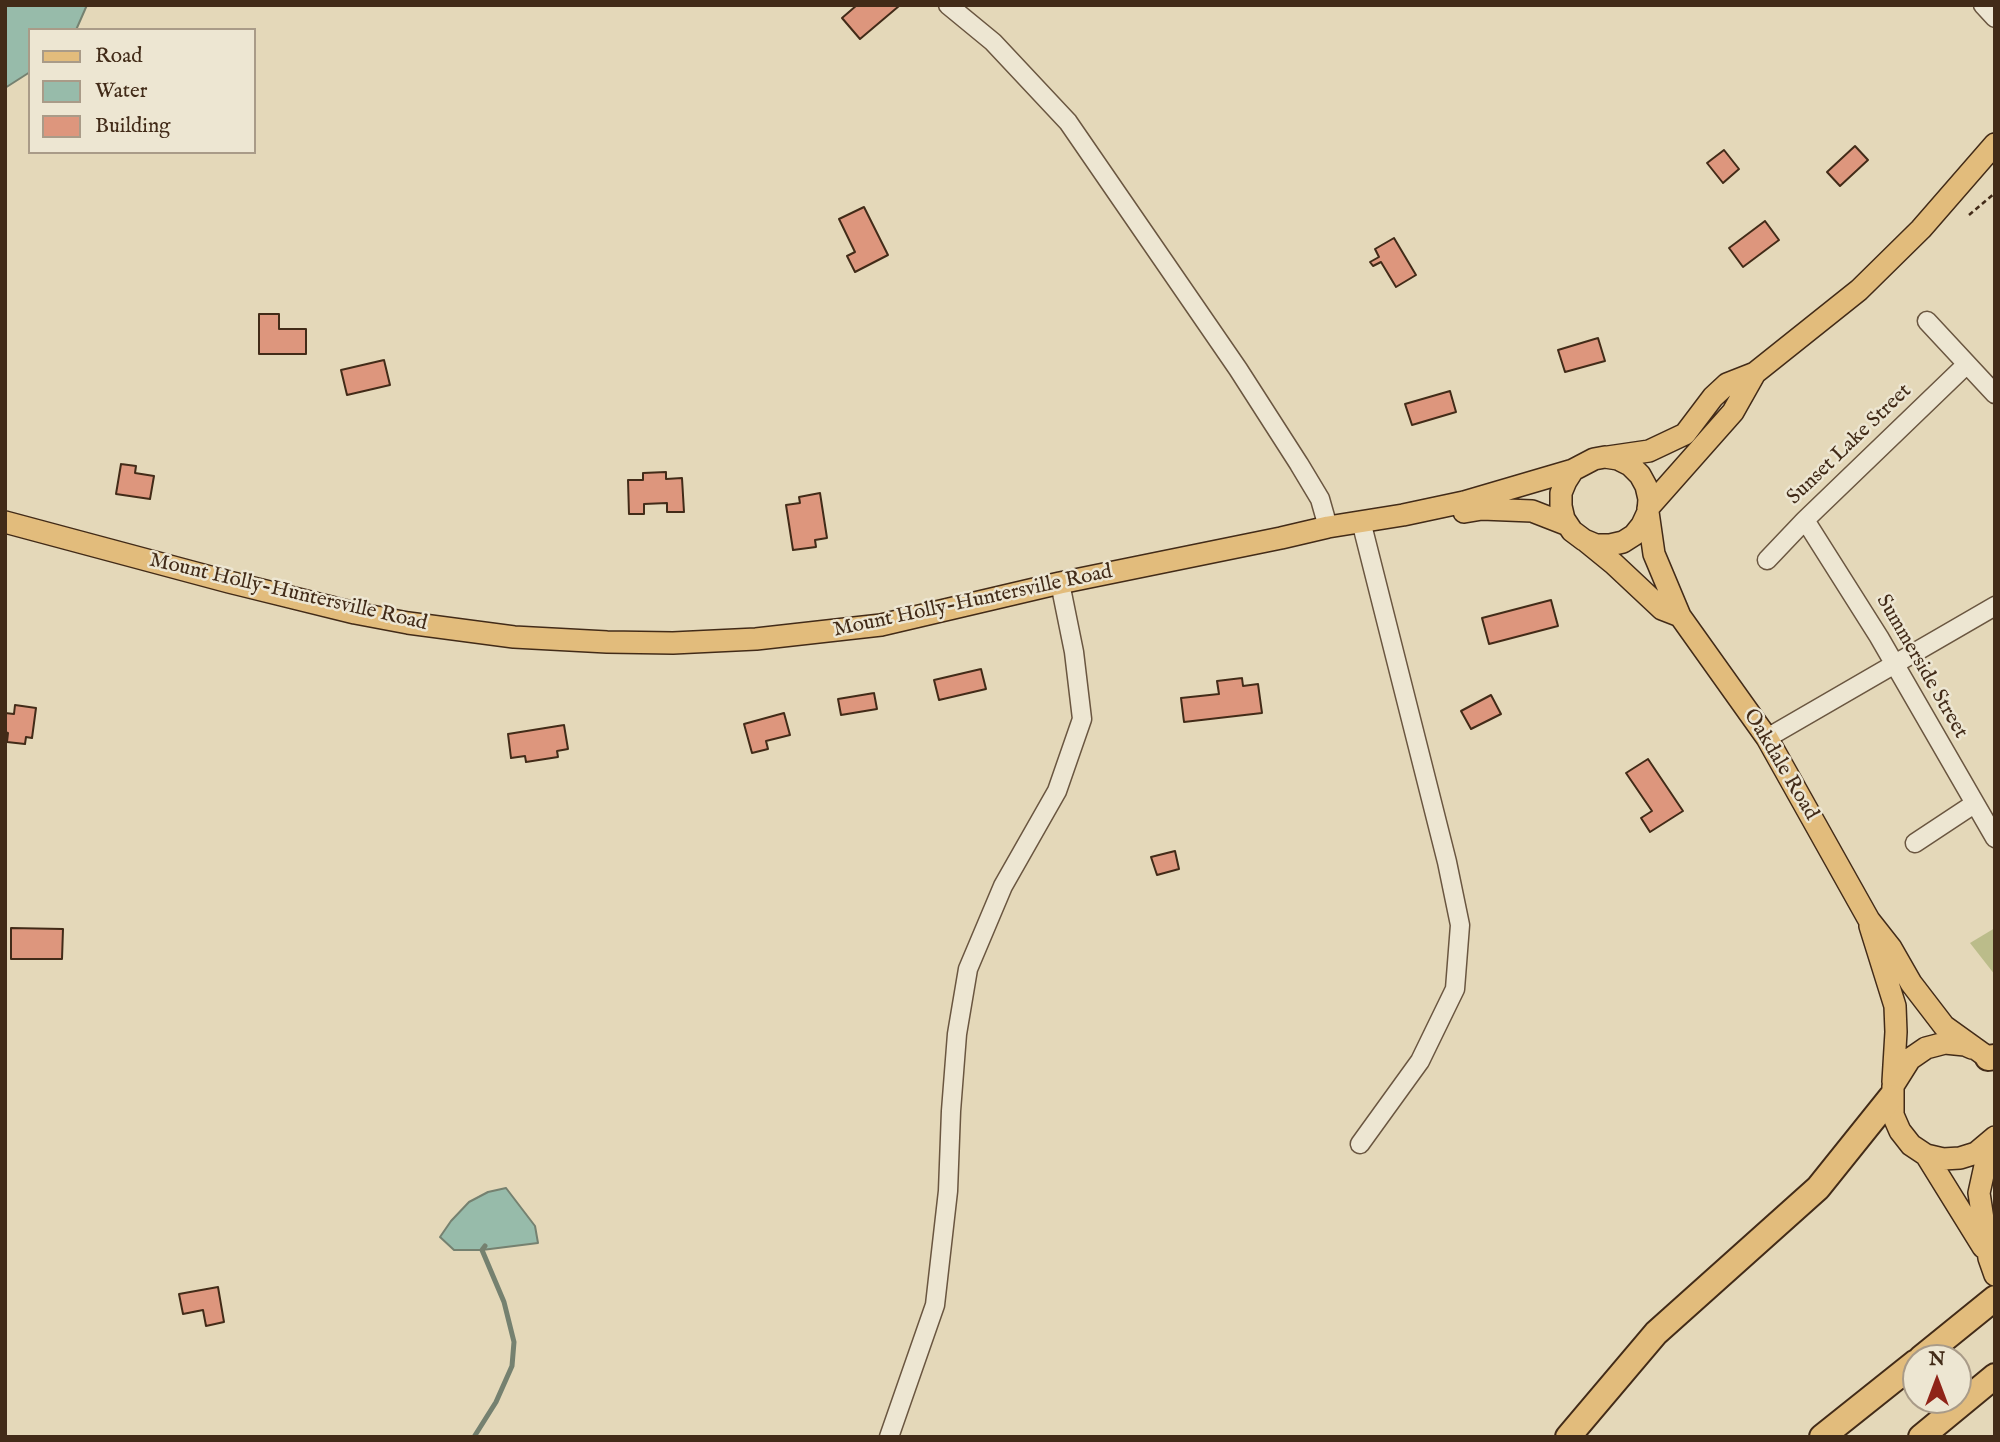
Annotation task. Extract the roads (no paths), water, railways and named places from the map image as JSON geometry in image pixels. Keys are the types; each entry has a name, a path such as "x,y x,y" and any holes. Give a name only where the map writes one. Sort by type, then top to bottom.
{"highway":[{"path":"1568,1437 1656,1334 1818,1188 1892,1091"},
{"path":"1938,1344 1995,1297"},
{"path":"1822,1437 1902,1373"},
{"path":"1921,1437 1995,1376"}],"main road":[{"path":"1755,373 1733,412 1648,510 1634,535 1623,542 1596,545 1584,540 1568,525 1561,506 1561,493 1573,470 1583,463 1605,457 1649,450 1685,434 1713,397 1727,384 1755,373 1858,290 1921,229 1995,144"},
{"path":"1605,457 1630,465 1640,475 1646,486 1648,510"},
{"name":"Mount Holly-Huntersville Road","path":"5,522 355,613 456,630 594,642 673,643 756,639 907,620 1060,583 1328,527 1464,502 1573,470"},
{"name":"Mount Holly-Huntersville Road","path":"1361,521 1417,518 1482,509 1532,510 1568,525"},
{"name":"Oakdale Road","path":"1648,510 1654,554 1680,616 1767,738 1869,920 1891,948 1911,983 1944,1026 1990,1058"},
{"name":"Oakdale Road","path":"1584,540 1662,609 1680,616"},
{"name":"Oakdale Road","path":"1869,920 1875,948 1895,1006 1893,1115 1900,1131 1911,1145 1926,1154"},
{"path":"1892,1091 1910,1059 1926,1048 1945,1043 1965,1045 1990,1058"},
{"path":"1926,1154 1943,1159 1960,1158 1976,1153 1992,1140"},
{"path":"1992,1140 1979,1193 1992,1267"},
{"path":"1926,1154 1992,1267"}],"street":[{"path":"948,5 993,42 1068,122 1230,358 1299,464 1320,499 1328,527"},
{"path":"1983,5 1995,18"},
{"path":"1927,321 1995,394"},
{"name":"Sunset Lake Street","path":"1768,560 1805,520 1967,364"},
{"name":"Summerside Street","path":"1805,520 1895,664 1995,838"},
{"path":"1360,1144 1420,1061 1455,989 1460,925 1447,862 1361,521"},
{"path":"889,1437 935,1305 948,1191 957,1034 968,969 1003,886 1058,790 1082,719 1074,652 1060,583"},
{"path":"1767,738 1995,606"},
{"path":"1915,843 1974,804"}],"water":[{"path":"5,5 87,5 77,28 28,28 28,73 5,88"},
{"path":"506,1188 535,1226 538,1243 482,1250 454,1250 440,1237 469,1202 488,1192"}],"waterway":[{"path":"474,1437 496,1402 512,1366 514,1342 504,1302 482,1250 485,1246"}]}
